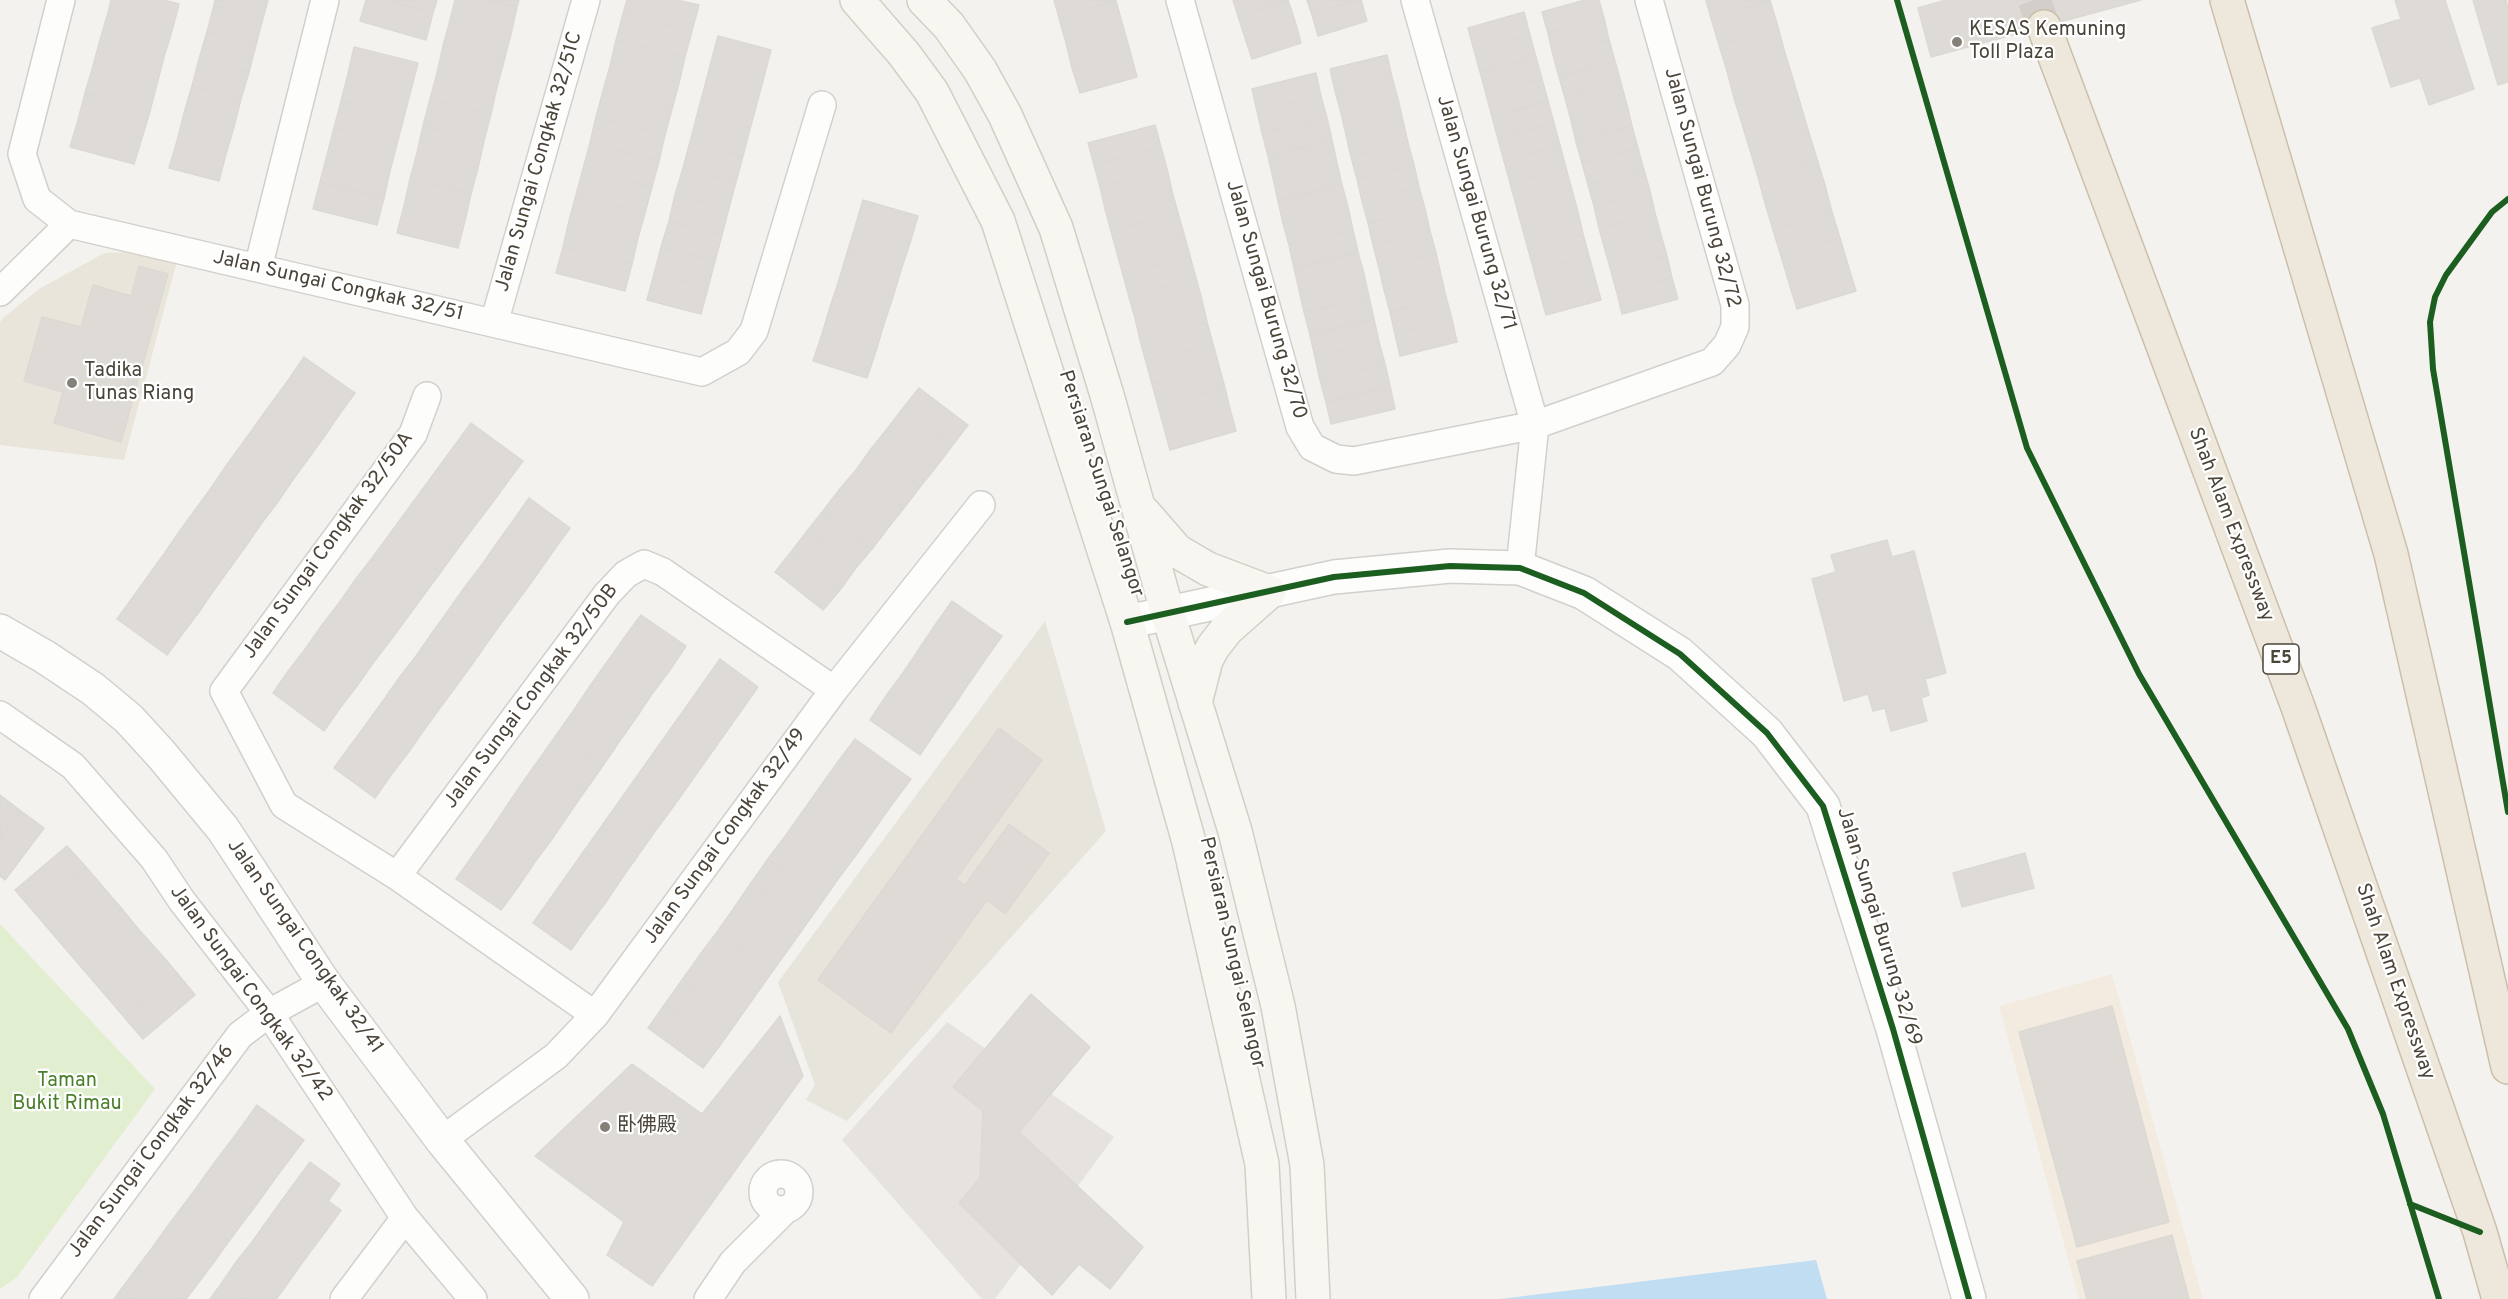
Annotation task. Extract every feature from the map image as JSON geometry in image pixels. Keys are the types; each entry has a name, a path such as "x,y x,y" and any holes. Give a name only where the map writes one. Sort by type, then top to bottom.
{"highway":[{"path":"2227,0 2391,554 2508,1067"},
{"name":"Shah Alam Expressway","path":"2044,27 2298,707 2476,1221 2499,1299"}],"main road":[{"name":"Persiaran Sungai Selangor","path":"857,0 904,54 932,92 998,221 1127,622 1189,842 1262,1164 1269,1299"},
{"name":"Persiaran Sungai Selangor","path":"924,0 950,26 980,70 1005,115 1056,228 1139,506 1167,614 1235,831 1278,1006 1307,1165 1313,1299"},
{"path":"1139,506 1156,530 1178,551 1208,569 1269,592 1227,629 1213,647 1206,660 1195,704"}],"street":[{"path":"0,292 69,224 37,199 22,154 61,0"},
{"path":"258,268 325,0"},
{"name":"Jalan Sungai Congkak 32/51C","path":"494,323 586,0"},
{"name":"Jalan Sungai Burung 32/70","path":"1180,0 1300,427 1312,447 1336,459 1354,461 1535,425"},
{"name":"Jalan Sungai Burung 32/71","path":"1415,0 1535,425"},
{"name":"Jalan Sungai Burung 32/72","path":"1535,425 1712,362 1726,345 1735,327 1735,306 1649,0"},
{"name":"Jalan Sungai Congkak 32/51","path":"69,224 702,372 738,352 754,331 822,105"},
{"name":"Jalan Sungai Congkak 32/50A","path":"397,876 284,805 224,691 413,435 427,396"},
{"path":"1520,568 1535,425"},
{"name":"Jalan Sungai Congkak 32/49","path":"442,1140 556,1056 595,1015 834,690 981,505"},
{"name":"Jalan Sungai Congkak 32/50B","path":"397,876 608,594 626,574 644,564 663,572 834,690"},
{"name":"Jalan Sungai Burung 32/69","path":"1127,622 1335,577 1450,566 1520,568 1584,593 1680,654 1767,733 1823,806 1893,1029 1969,1299"},
{"name":"Jalan Sungai Congkak 32/41","path":"0,631 93,689 129,719 161,754 223,829 324,982 442,1140 572,1299"},
{"name":"Jalan Sungai Congkak 32/42","path":"0,715 74,766 154,859 182,900 269,1013 405,1218 473,1299"},
{"path":"397,876 595,1015"},
{"name":"Jalan Sungai Congkak 32/46","path":"44,1299 240,1035 269,1013 324,982"},
{"path":"708,1299 733,1262 785,1210 769,1206 762,1192 733,1262"},
{"path":"344,1299 405,1218"}],"shaded area":[{"name":"Tadika Tunas Riang","path":"180,250 124,460 0,445 0,322 3,318 39,289 104,253"},
{"path":"1045,621 1106,831 847,1121 806,1100 815,1085 778,982"},
{"path":"2112,974 2203,1299 2079,1299 1999,1006"},
{"path":"947,1022 1114,1137 995,1299 982,1299 842,1140"}],"green space":[{"name":"Taman Bukit Rimau","path":"0,924 155,1089 17,1277 0,1289"}],"water":[{"path":"1816,1260 1827,1299 1500,1299"}],"building":[{"path":"111,0 164,0 179,4 172,31 108,13"},
{"path":"215,0 268,0 263,18 214,5"},
{"path":"366,0 388,0 433,13 426,40 360,21"},
{"path":"388,0 437,0 433,13"},
{"path":"455,0 486,0 517,7 511,34 450,20"},
{"path":"486,0 519,0 517,7"},
{"path":"627,0 677,0 699,5 692,31 623,14"},
{"path":"1054,0 1116,0 1116,1 1059,18"},
{"path":"1233,0 1288,0 1238,16"},
{"path":"1288,0 1295,21 1245,38 1238,16"},
{"path":"1307,0 1357,0 1312,15"},
{"path":"1361,0 1367,21 1318,36 1312,15"},
{"path":"1585,0 1599,0 1604,18 1548,33 1542,12"},
{"path":"1706,0 1770,0 1711,18"},
{"path":"1770,0 1778,27 1719,45 1711,18"},
{"name":"KESAS Kemuning Toll Plaza","path":"1946,0 2141,0 1931,57 1918,8"},
{"path":"2395,0 2445,0 2474,89 2429,105 2420,78 2391,87 2372,28 2401,19"},
{"path":"2473,0 2506,0 2508,8 2508,82 2498,85"},
{"path":"1116,1 1123,26 1066,43 1059,18"},
{"path":"214,5 263,18 256,45 207,32"},
{"path":"1524,12 1530,35 1474,50 1468,28"},
{"path":"108,13 172,31 164,57 100,40"},
{"path":"623,14 692,31 685,57 616,40"},
{"path":"1604,18 1609,40 1553,55 1548,33"},
{"path":"450,20 511,34 504,61 443,46"},
{"path":"1295,21 1301,43 1252,59 1245,38"},
{"path":"1123,26 1130,51 1072,68 1066,43"},
{"path":"1778,27 1785,53 1727,71 1719,45"},
{"path":"207,32 256,45 249,72 199,59"},
{"path":"1530,35 1536,57 1480,72 1474,50"},
{"path":"718,36 771,50 764,77 711,62"},
{"path":"100,40 164,57 157,84 93,66"},
{"path":"616,40 685,57 679,83 610,66"},
{"path":"1609,40 1615,61 1559,77 1553,55"},
{"path":"443,46 504,61 497,87 437,73"},
{"path":"354,47 418,63 411,90 348,74"},
{"path":"1130,51 1137,77 1080,93 1072,68"},
{"path":"1785,53 1793,79 1734,98 1727,71"},
{"path":"1387,55 1392,77 1335,91 1330,69"},
{"path":"1536,57 1542,79 1486,94 1480,72"},
{"path":"199,59 249,72 241,99 192,86"},
{"path":"1615,61 1621,83 1565,98 1559,77"},
{"path":"711,62 764,77 757,103 704,89"},
{"path":"93,66 157,84 150,111 85,93"},
{"path":"610,66 679,83 672,109 603,91"},
{"path":"437,73 497,87 491,114 430,99"},
{"path":"1316,73 1321,96 1257,111 1252,89"},
{"path":"348,74 411,90 404,117 341,101"},
{"path":"1392,77 1398,99 1341,113 1335,91"},
{"path":"1542,79 1548,101 1492,117 1486,94"},
{"path":"1793,79 1801,106 1742,124 1734,98"},
{"path":"1621,83 1627,105 1571,120 1565,98"},
{"path":"192,86 241,99 234,127 184,113"},
{"path":"704,89 757,103 750,129 697,115"},
{"path":"603,91 672,109 665,135 596,117"},
{"path":"85,93 150,111 142,138 78,120"},
{"path":"1321,96 1327,118 1262,133 1257,111"},
{"path":"430,99 491,114 484,141 423,126"},
{"path":"1398,99 1403,121 1346,135 1341,113"},
{"path":"341,101 404,117 397,144 334,128"},
{"path":"1548,101 1554,123 1498,139 1492,117"},
{"path":"1627,105 1632,126 1576,142 1571,120"},
{"path":"1801,106 1809,133 1750,150 1742,124"},
{"path":"184,113 234,127 226,154 177,141"},
{"path":"697,115 750,129 743,156 690,142"},
{"path":"596,117 665,135 659,161 590,143"},
{"path":"1327,118 1332,140 1268,156 1262,133"},
{"path":"78,120 142,138 134,164 70,147"},
{"path":"1403,121 1408,143 1351,157 1346,135"},
{"path":"1554,123 1560,145 1504,161 1498,139"},
{"path":"1155,125 1161,147 1094,165 1088,143"},
{"path":"423,126 484,141 478,168 417,153"},
{"path":"1632,126 1638,148 1582,163 1576,142"},
{"path":"334,128 397,144 390,171 327,155"},
{"path":"1809,133 1817,159 1758,177 1750,150"},
{"path":"1332,140 1337,163 1273,178 1268,156"},
{"path":"177,141 226,154 219,181 169,168"},
{"path":"690,142 743,156 736,182 683,168"},
{"path":"590,143 659,161 652,187 583,169"},
{"path":"1408,143 1414,165 1357,179 1351,157"},
{"path":"1560,145 1566,168 1510,183 1504,161"},
{"path":"1161,147 1167,169 1100,187 1094,165"},
{"path":"1638,148 1644,170 1588,185 1582,163"},
{"path":"417,153 478,168 471,194 410,179"},
{"path":"327,155 390,171 384,198 320,182"},
{"path":"1817,159 1825,185 1765,203 1758,177"},
{"path":"1337,163 1342,185 1278,201 1273,178"},
{"path":"1414,165 1419,187 1362,201 1357,179"},
{"path":"683,168 736,182 729,208 675,195"},
{"path":"1566,168 1572,190 1516,205 1510,183"},
{"path":"583,169 652,187 645,213 576,195"},
{"path":"1167,169 1172,191 1105,209 1100,187"},
{"path":"1644,170 1650,191 1594,206 1588,185"},
{"path":"410,179 471,194 465,221 404,206"},
{"path":"320,182 384,198 377,225 313,209"},
{"path":"1342,185 1348,207 1283,223 1278,201"},
{"path":"1825,185 1832,212 1773,230 1765,203"},
{"path":"1419,187 1425,209 1368,223 1362,201"},
{"path":"1572,190 1578,212 1522,227 1516,205"},
{"path":"1172,191 1178,213 1111,231 1105,209"},
{"path":"1650,191 1655,213 1599,228 1594,206"},
{"path":"576,195 645,213 638,238 569,221"},
{"path":"675,195 729,208 722,235 669,221"},
{"path":"863,200 918,216 910,243 855,227"},
{"path":"404,206 465,221 458,248 397,233"},
{"path":"1348,207 1353,230 1289,245 1283,223"},
{"path":"1425,209 1430,231 1373,245 1368,223"},
{"path":"1578,212 1583,234 1528,249 1522,227"},
{"path":"1832,212 1840,238 1781,256 1773,230"},
{"path":"1178,213 1184,234 1117,253 1111,231"},
{"path":"1655,213 1661,235 1605,250 1599,228"},
{"path":"569,221 638,238 632,264 563,247"},
{"path":"669,221 722,235 715,261 661,247"},
{"path":"855,227 910,243 901,270 847,253"},
{"path":"1353,230 1358,252 1294,268 1289,245"},
{"path":"1430,231 1436,253 1379,268 1373,245"},
{"path":"1184,234 1190,256 1123,275 1117,253"},
{"path":"1583,234 1589,256 1534,271 1528,249"},
{"path":"1661,235 1667,256 1611,271 1605,250"},
{"path":"1840,238 1848,265 1789,283 1781,256"},
{"path":"563,247 632,264 625,291 556,273"},
{"path":"661,247 715,261 708,288 654,274"},
{"path":"1358,252 1364,274 1299,290 1294,268"},
{"path":"847,253 901,270 893,297 839,280"},
{"path":"1436,253 1441,275 1384,290 1379,268"},
{"path":"1190,256 1196,278 1129,297 1123,275"},
{"path":"1589,256 1595,278 1540,293 1534,271"},
{"path":"1667,256 1672,278 1617,293 1611,271"},
{"path":"1848,265 1856,291 1797,309 1789,283"},
{"path":"139,266 168,274 121,442 54,423 63,392 24,381 42,317 81,327 93,285 131,296"},
{"path":"654,274 708,288 701,314 647,300"},
{"path":"1364,274 1369,297 1304,312 1299,290"},
{"path":"1441,275 1446,297 1390,312 1384,290"},
{"path":"1196,278 1202,300 1135,318 1129,297"},
{"path":"1595,278 1601,300 1546,315 1540,293"},
{"path":"1672,278 1678,299 1622,314 1617,293"},
{"path":"839,280 893,297 884,324 830,307"},
{"path":"1369,297 1374,319 1310,335 1304,312"},
{"path":"1446,297 1452,319 1395,334 1390,312"},
{"path":"1202,300 1207,322 1140,340 1135,318"},
{"path":"830,307 884,324 876,351 822,334"},
{"path":"1374,319 1379,342 1315,357 1310,335"},
{"path":"1452,319 1457,342 1400,356 1395,334"},
{"path":"1207,322 1213,344 1146,362 1140,340"},
{"path":"822,334 876,351 867,378 813,361"},
{"path":"1379,342 1385,364 1320,380 1315,357"},
{"path":"1213,344 1219,366 1152,384 1146,362"},
{"path":"304,357 355,393 339,415 289,379"},
{"path":"1385,364 1390,386 1326,402 1320,380"},
{"path":"1219,366 1225,388 1158,406 1152,384"},
{"path":"289,379 339,415 324,437 273,401"},
{"path":"1390,386 1395,409 1331,424 1326,402"},
{"path":"919,388 968,425 952,446 903,408"},
{"path":"1225,388 1230,409 1164,428 1158,406"},
{"path":"273,401 324,437 308,459 257,423"},
{"path":"903,408 952,446 936,467 887,429"},
{"path":"1230,409 1236,431 1170,450 1164,428"},
{"path":"257,423 308,459 292,481 242,444"},
{"path":"471,423 523,461 506,484 455,445"},
{"path":"887,429 936,467 920,487 871,449"},
{"path":"242,444 292,481 277,503 226,466"},
{"path":"455,445 506,484 490,506 438,468"},
{"path":"871,449 920,487 904,508 856,470"},
{"path":"226,466 277,503 261,524 211,488"},
{"path":"438,468 490,506 473,528 422,490"},
{"path":"856,470 904,508 888,528 839,490"},
{"path":"211,488 261,524 246,546 195,510"},
{"path":"422,490 473,528 456,551 405,513"},
{"path":"839,490 888,528 872,549 823,511"},
{"path":"529,498 570,528 554,550 513,521"},
{"path":"195,510 246,546 230,568 179,532"},
{"path":"823,511 872,549 855,569 807,531"},
{"path":"405,513 456,551 440,573 389,535"},
{"path":"513,521 554,550 538,573 497,543"},
{"path":"807,531 855,569 840,590 791,552"},
{"path":"179,532 230,568 214,590 164,554"},
{"path":"389,535 440,573 423,596 372,558"},
{"path":"1887,540 1892,557 1914,551 1946,673 1925,679 1929,695 1921,698 1927,721 1891,731 1885,708 1873,711 1868,694 1844,701 1812,579 1836,572 1831,555"},
{"path":"497,543 538,573 522,595 481,566"},
{"path":"791,552 840,590 823,610 775,572"},
{"path":"164,554 214,590 199,612 148,576"},
{"path":"372,558 423,596 407,618 355,580"},
{"path":"481,566 522,595 505,618 464,588"},
{"path":"148,576 199,612 183,633 133,597"},
{"path":"355,580 407,618 390,641 339,603"},
{"path":"464,588 505,618 489,640 448,611"},
{"path":"133,597 183,633 167,655 117,619"},
{"path":"952,601 1002,636 985,660 935,625"},
{"path":"339,603 390,641 373,663 322,625"},
{"path":"448,611 489,640 473,663 432,633"},
{"path":"641,615 686,646 670,670 624,638"},
{"path":"322,625 373,663 357,686 306,648"},
{"path":"935,625 985,660 969,683 919,649"},
{"path":"432,633 473,663 457,685 416,656"},
{"path":"624,638 670,670 652,694 607,662"},
{"path":"306,648 357,686 340,708 289,670"},
{"path":"919,649 969,683 953,707 903,673"},
{"path":"416,656 457,685 440,708 399,678"},
{"path":"720,659 758,687 741,711 703,683"},
{"path":"607,662 652,694 636,718 590,686"},
{"path":"289,670 340,708 324,731 273,693"},
{"path":"903,673 953,707 936,731 886,696"},
{"path":"399,678 440,708 424,730 383,701"},
{"path":"703,683 741,711 724,735 686,707"},
{"path":"590,686 636,718 619,742 574,710"},
{"path":"886,696 936,731 920,755 870,720"},
{"path":"383,701 424,730 408,753 367,723"},
{"path":"686,707 724,735 707,759 669,731"},
{"path":"574,710 619,742 602,767 557,734"},
{"path":"367,723 408,753 391,775 350,746"},
{"path":"999,728 1042,760 956,879 965,885 1009,824 1049,853 1005,914 987,900 891,1033 818,980"},
{"path":"669,731 707,759 690,783 652,755"},
{"path":"557,734 602,767 585,791 540,758"},
{"path":"855,739 911,779 893,803 837,763"},
{"path":"350,746 391,775 375,798 334,768"},
{"path":"652,755 690,783 673,807 635,779"},
{"path":"540,758 585,791 569,814 523,782"},
{"path":"837,763 893,803 876,827 820,787"},
{"path":"635,779 673,807 656,830 618,803"},
{"path":"523,782 569,814 552,839 506,807"},
{"path":"820,787 876,827 859,851 803,811"},
{"path":"0,795 21,811 0,839"},
{"path":"618,803 656,830 639,854 601,827"},
{"path":"506,807 552,839 535,862 490,831"},
{"path":"21,811 44,828 5,880 0,876 0,839"},
{"path":"803,811 859,851 841,875 786,835"},
{"path":"601,827 639,854 622,878 584,851"},
{"path":"490,831 535,862 518,887 473,855"},
{"path":"786,835 841,875 824,899 768,859"},
{"path":"67,846 86,867 34,912 15,890"},
{"path":"584,851 622,878 606,902 567,875"},
{"path":"2025,853 2034,888 1962,907 1953,873"},
{"path":"473,855 518,887 501,910 456,879"},
{"path":"768,859 824,899 807,923 751,883"},
{"path":"86,867 104,888 52,933 34,912"},
{"path":"567,875 606,902 588,926 550,899"},
{"path":"751,883 807,923 790,947 734,908"},
{"path":"104,888 122,909 70,954 52,933"},
{"path":"550,899 588,926 571,950 533,923"},
{"path":"734,908 790,947 772,972 717,932"},
{"path":"122,909 140,931 89,976 70,954"},
{"path":"140,931 159,952 107,997 89,976"},
{"path":"717,932 772,972 755,996 699,956"},
{"path":"159,952 177,973 125,1018 107,997"},
{"path":"699,956 755,996 738,1020 682,980"},
{"path":"177,973 195,995 143,1039 125,1018"},
{"path":"682,980 738,1020 721,1044 665,1004"},
{"path":"1031,994 1090,1047 1019,1132 1143,1247 1110,1289 1079,1264 1052,1295 959,1203 980,1178 983,1111 953,1087"},
{"path":"665,1004 721,1044 703,1068 648,1028"},
{"path":"2112,1006 2169,1222 2077,1247 2019,1032"},
{"path":"780,1016 803,1076 652,1286 607,1255 624,1222 535,1156 632,1064 702,1114"},
{"path":"257,1105 304,1140 289,1160 242,1126"},
{"path":"242,1126 289,1160 274,1180 227,1146"},
{"path":"227,1146 274,1180 259,1201 212,1166"},
{"path":"310,1162 340,1184 328,1201 341,1210 326,1231 282,1200"},
{"path":"212,1166 259,1201 244,1221 197,1187"},
{"path":"197,1187 244,1221 229,1241 182,1207"},
{"path":"282,1200 326,1231 310,1252 267,1221"},
{"path":"182,1207 229,1241 214,1262 167,1227"},
{"path":"267,1221 310,1252 295,1273 252,1242"},
{"path":"167,1227 214,1262 199,1282 152,1248"},
{"path":"2172,1235 2189,1299 2087,1299 2077,1261"},
{"path":"252,1242 295,1273 280,1294 236,1262"},
{"path":"152,1248 199,1282 186,1299 180,1299 137,1268"},
{"path":"236,1262 280,1294 276,1299 242,1299 221,1284"},
{"path":"137,1268 180,1299 137,1299 122,1288"},
{"path":"221,1284 242,1299 210,1299"},
{"path":"122,1288 137,1299 114,1299"}],"tunnel":[{"path":"2034,0 2044,27"}],"cycle path":[{"path":"1897,0 2027,448 2139,674 2348,1029 2383,1114 2439,1299"},
{"path":"2508,199 2492,212 2446,275 2435,297 2430,322 2433,369 2508,812"},
{"path":"1127,622 1334,577 1450,566 1520,568 1584,593 1680,654 1767,733 1823,806 1893,1029 1969,1299"},
{"path":"2410,1204 2480,1232"}],"place":[{"name":"KESAS Kemuning Toll Plaza","path":"1957,42"},
{"name":"Tadika Tunas Riang","path":"72,383"},
{"name":"卧佛殿","path":"605,1127"}]}
